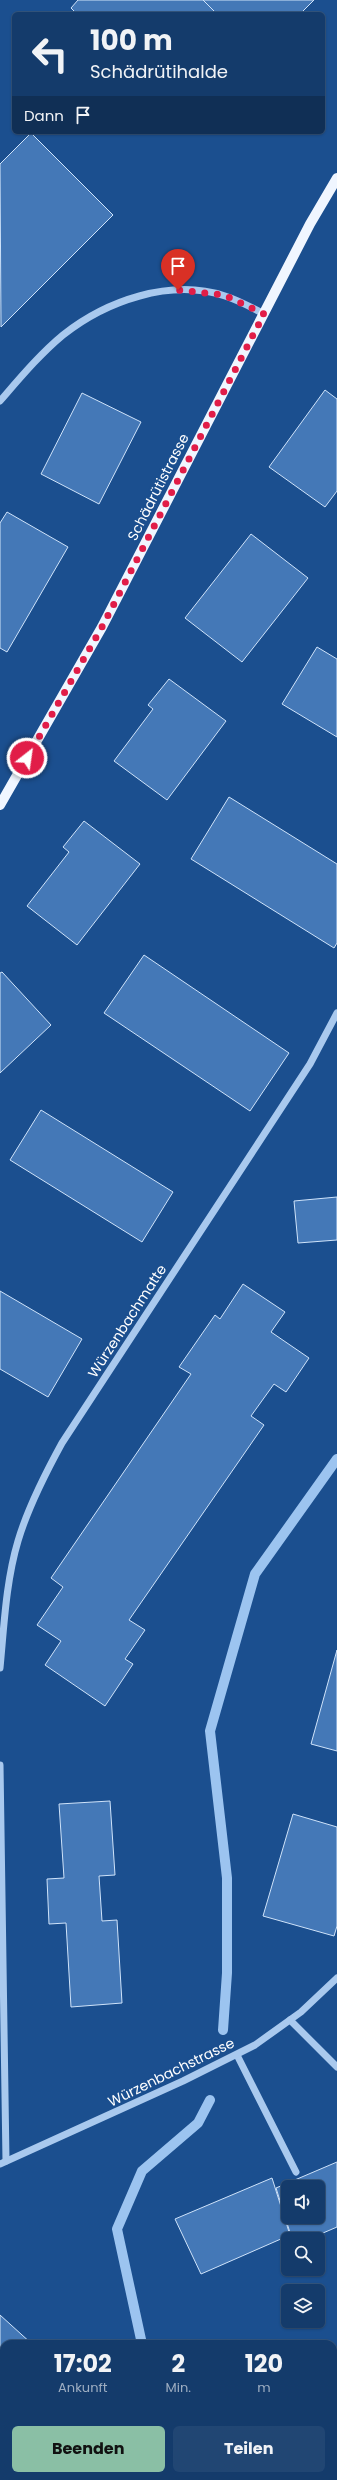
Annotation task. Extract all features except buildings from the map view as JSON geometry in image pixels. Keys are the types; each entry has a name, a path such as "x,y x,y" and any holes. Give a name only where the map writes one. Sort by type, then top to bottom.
{"main road":[{"name":"Schädrütistrasse","path":"0,805 102,627 310,224 337,178"}],"street":[{"path":"0,401 62,336 80,323 130,299 166,291 203,292 224,295 264,314"},
{"name":"Würzenbachmatte","path":"0,1668 6,1608 18,1541 45,1473 62,1443 310,1064 337,1013"},
{"path":"0,1765 3,2162"},
{"name":"Würzenbachstrasse","path":"3,2162 91,2124 255,2045 290,2020 337,1978"},
{"path":"290,2020 337,2067"},
{"path":"237,2054 296,2172"}],"waterway":[{"path":"223,2030 227,1973 227,1878 210,1731 255,1574 337,1459"},
{"path":"141,2340 117,2229 142,2171 198,2123 210,2100"}],"route":[{"path":"27,758 102,627 264,314 224,295 178,290"}]}
